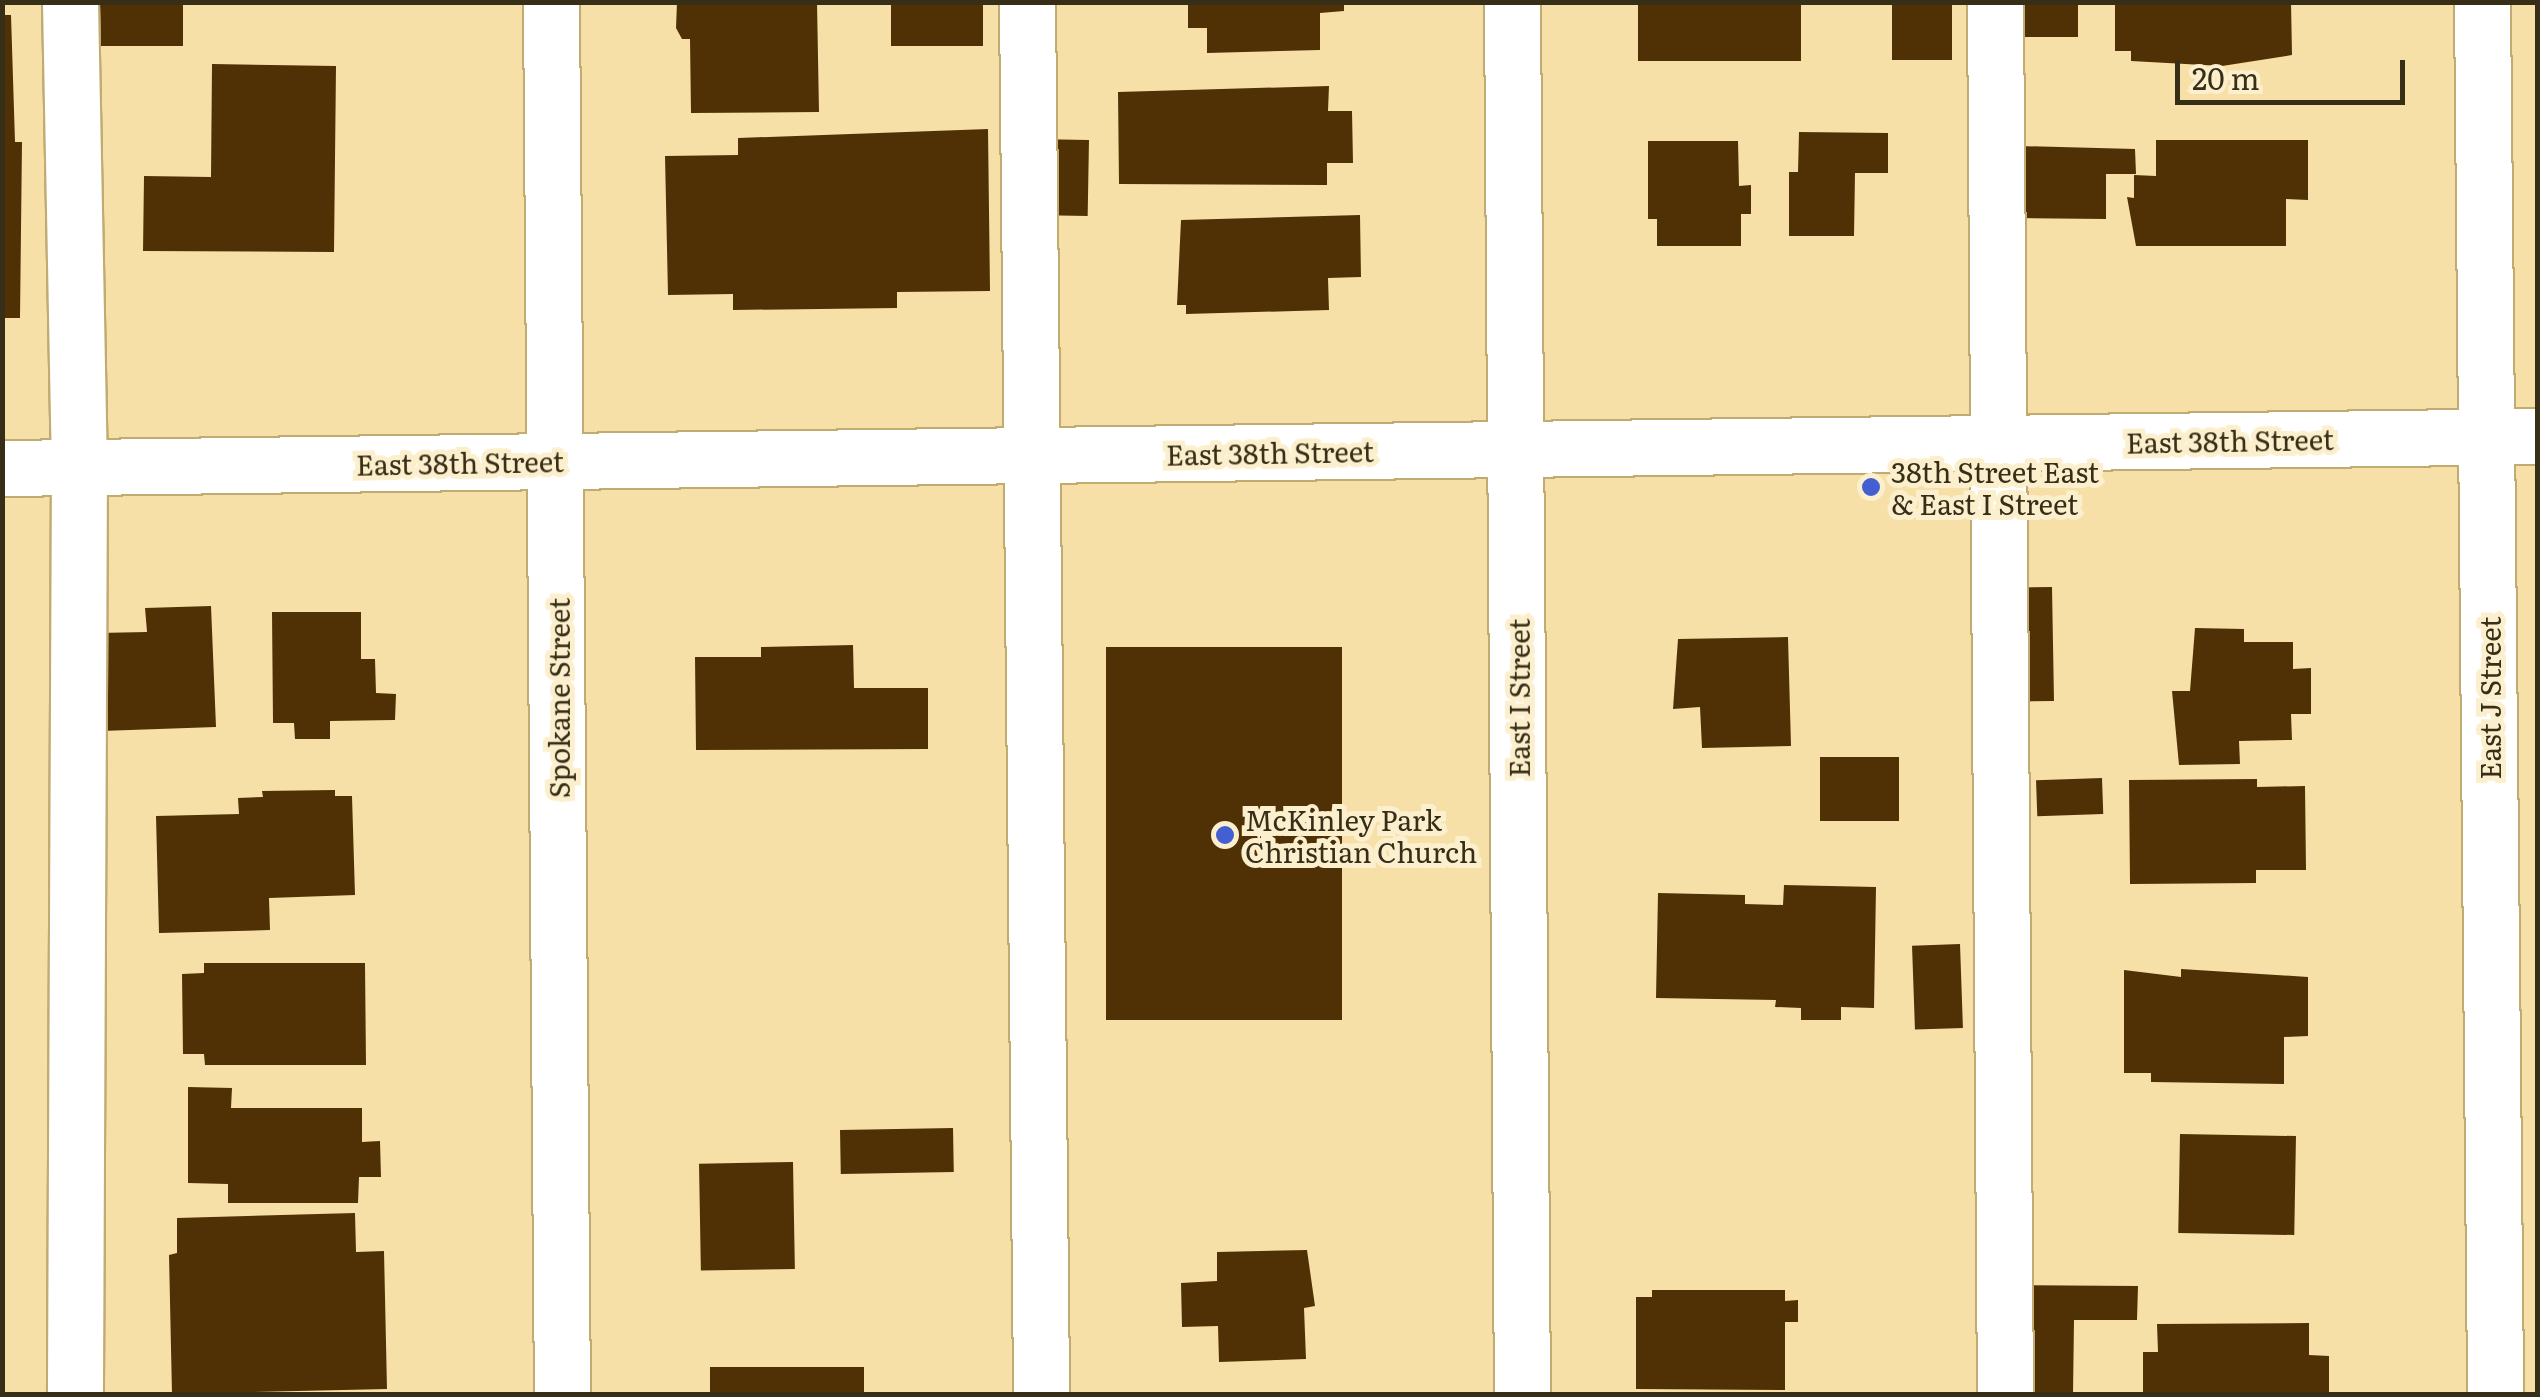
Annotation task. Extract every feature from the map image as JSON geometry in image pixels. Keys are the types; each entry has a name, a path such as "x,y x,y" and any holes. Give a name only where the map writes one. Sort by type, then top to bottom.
{"street":[{"path":"70,2 80,468 75,1394"},
{"name":"Spokane Street","path":"551,2 562,1394"},
{"path":"1027,2 1036,454 1042,1394"},
{"name":"East I Street","path":"1512,2 1522,1394"},
{"path":"1996,2 2005,1394"},
{"name":"East J Street","path":"2482,2 2512,436 2495,1394"},
{"name":"East 38th Street","path":"2,468 2512,436"}],"building":[{"path":"94,2 183,2 183,46 94,46"},
{"path":"677,2 817,2 819,112 691,113 690,39 682,39 676,28"},
{"path":"891,2 983,2 983,46 891,46"},
{"path":"1188,2 1344,2 1344,11 1320,13 1320,50 1207,53 1207,28 1188,28"},
{"path":"1638,2 1801,2 1801,61 1638,61"},
{"path":"1892,2 1952,2 1952,60 1892,60"},
{"path":"2005,2 2078,2 2078,37 2005,37"},
{"path":"2115,2 2291,2 2292,55 2222,66 2131,61 2131,51 2115,51"},
{"path":"2,15 11,15 15,142 22,142 20,318 2,318"},
{"path":"212,64 336,66 334,252 143,251 144,176 211,177"},
{"path":"1329,86 1328,111 1352,111 1353,163 1327,163 1327,185 1119,184 1118,92"},
{"path":"988,129 990,291 897,292 897,308 733,310 733,294 668,295 665,156 738,155 738,138"},
{"path":"1799,132 1888,133 1888,173 1855,173 1854,236 1789,236 1789,172 1798,172"},
{"path":"1033,139 1089,140 1088,216 1032,215"},
{"path":"2156,140 2308,140 2308,200 2286,199 2286,246 2136,246 2127,197 2134,198 2134,175 2156,176"},
{"path":"1648,141 1738,141 1739,186 1751,185 1751,214 1741,214 1741,246 1657,246 1657,219 1648,219"},
{"path":"2019,146 2135,149 2136,174 2106,174 2106,219 2018,218"},
{"path":"1360,215 1361,277 1328,278 1329,310 1186,314 1186,305 1177,305 1181,220"},
{"path":"2052,587 2054,701 2007,702 2005,588"},
{"path":"211,606 216,727 101,731 98,633 147,632 145,608"},
{"path":"272,612 361,612 361,659 375,659 376,693 396,694 395,720 330,721 330,739 295,739 294,723 273,723"},
{"path":"2195,628 2244,629 2244,642 2293,642 2293,669 2311,668 2311,714 2291,714 2292,740 2239,741 2240,764 2179,765 2172,691 2190,691"},
{"path":"1788,637 1791,746 1702,748 1700,707 1673,709 1678,639"},
{"path":"853,645 854,688 928,688 928,749 696,750 695,657 761,657 761,647"},
{"name":"McKinley Park Christian Church","path":"1106,647 1342,647 1342,1020 1106,1020"},
{"path":"1820,757 1899,757 1899,821 1820,821"},
{"path":"2102,778 2103,814 2037,816 2036,780"},
{"path":"2257,779 2257,787 2305,786 2306,870 2256,870 2256,883 2130,884 2129,780"},
{"path":"335,790 335,796 352,796 355,895 269,898 270,930 159,933 156,816 239,814 238,798 263,797 262,791"},
{"path":"1784,885 1876,887 1874,1008 1841,1007 1841,1020 1801,1020 1801,1008 1775,1007 1776,1000 1656,998 1658,893 1745,895 1745,904 1783,905"},
{"path":"1960,944 1963,1028 1915,1030 1912,946"},
{"path":"204,963 365,963 366,1065 205,1065 204,1054 183,1054 182,974 204,973"},
{"path":"2181,969 2308,977 2308,1036 2284,1037 2284,1084 2151,1082 2151,1073 2124,1073 2124,970 2181,977"},
{"path":"188,1087 232,1088 231,1108 362,1108 362,1142 380,1141 381,1177 359,1177 358,1203 228,1203 228,1184 188,1183"},
{"path":"953,1128 954,1172 841,1174 840,1130"},
{"path":"2180,1134 2296,1136 2294,1235 2178,1233"},
{"path":"793,1162 795,1269 701,1271 699,1164"},
{"path":"355,1213 356,1252 384,1251 387,1389 172,1394 169,1255 177,1253 177,1218"},
{"path":"1307,1250 1315,1306 1304,1308 1306,1359 1219,1362 1218,1326 1182,1327 1181,1283 1217,1281 1217,1252"},
{"path":"2016,1285 2138,1286 2137,1320 2074,1320 2073,1394 2015,1394"},
{"path":"1652,1290 1785,1290 1785,1301 1798,1300 1798,1322 1785,1322 1785,1390 1636,1389 1636,1297 1652,1297"},
{"path":"2309,1323 2309,1355 2329,1356 2329,1394 2143,1394 2143,1352 2158,1352 2157,1324"},
{"path":"710,1367 864,1367 864,1394 710,1394"}],"place":[{"name":"38th Street East & East I Street","path":"1871,487"},
{"name":"McKinley Park Christian Church","path":"1225,835"}]}
